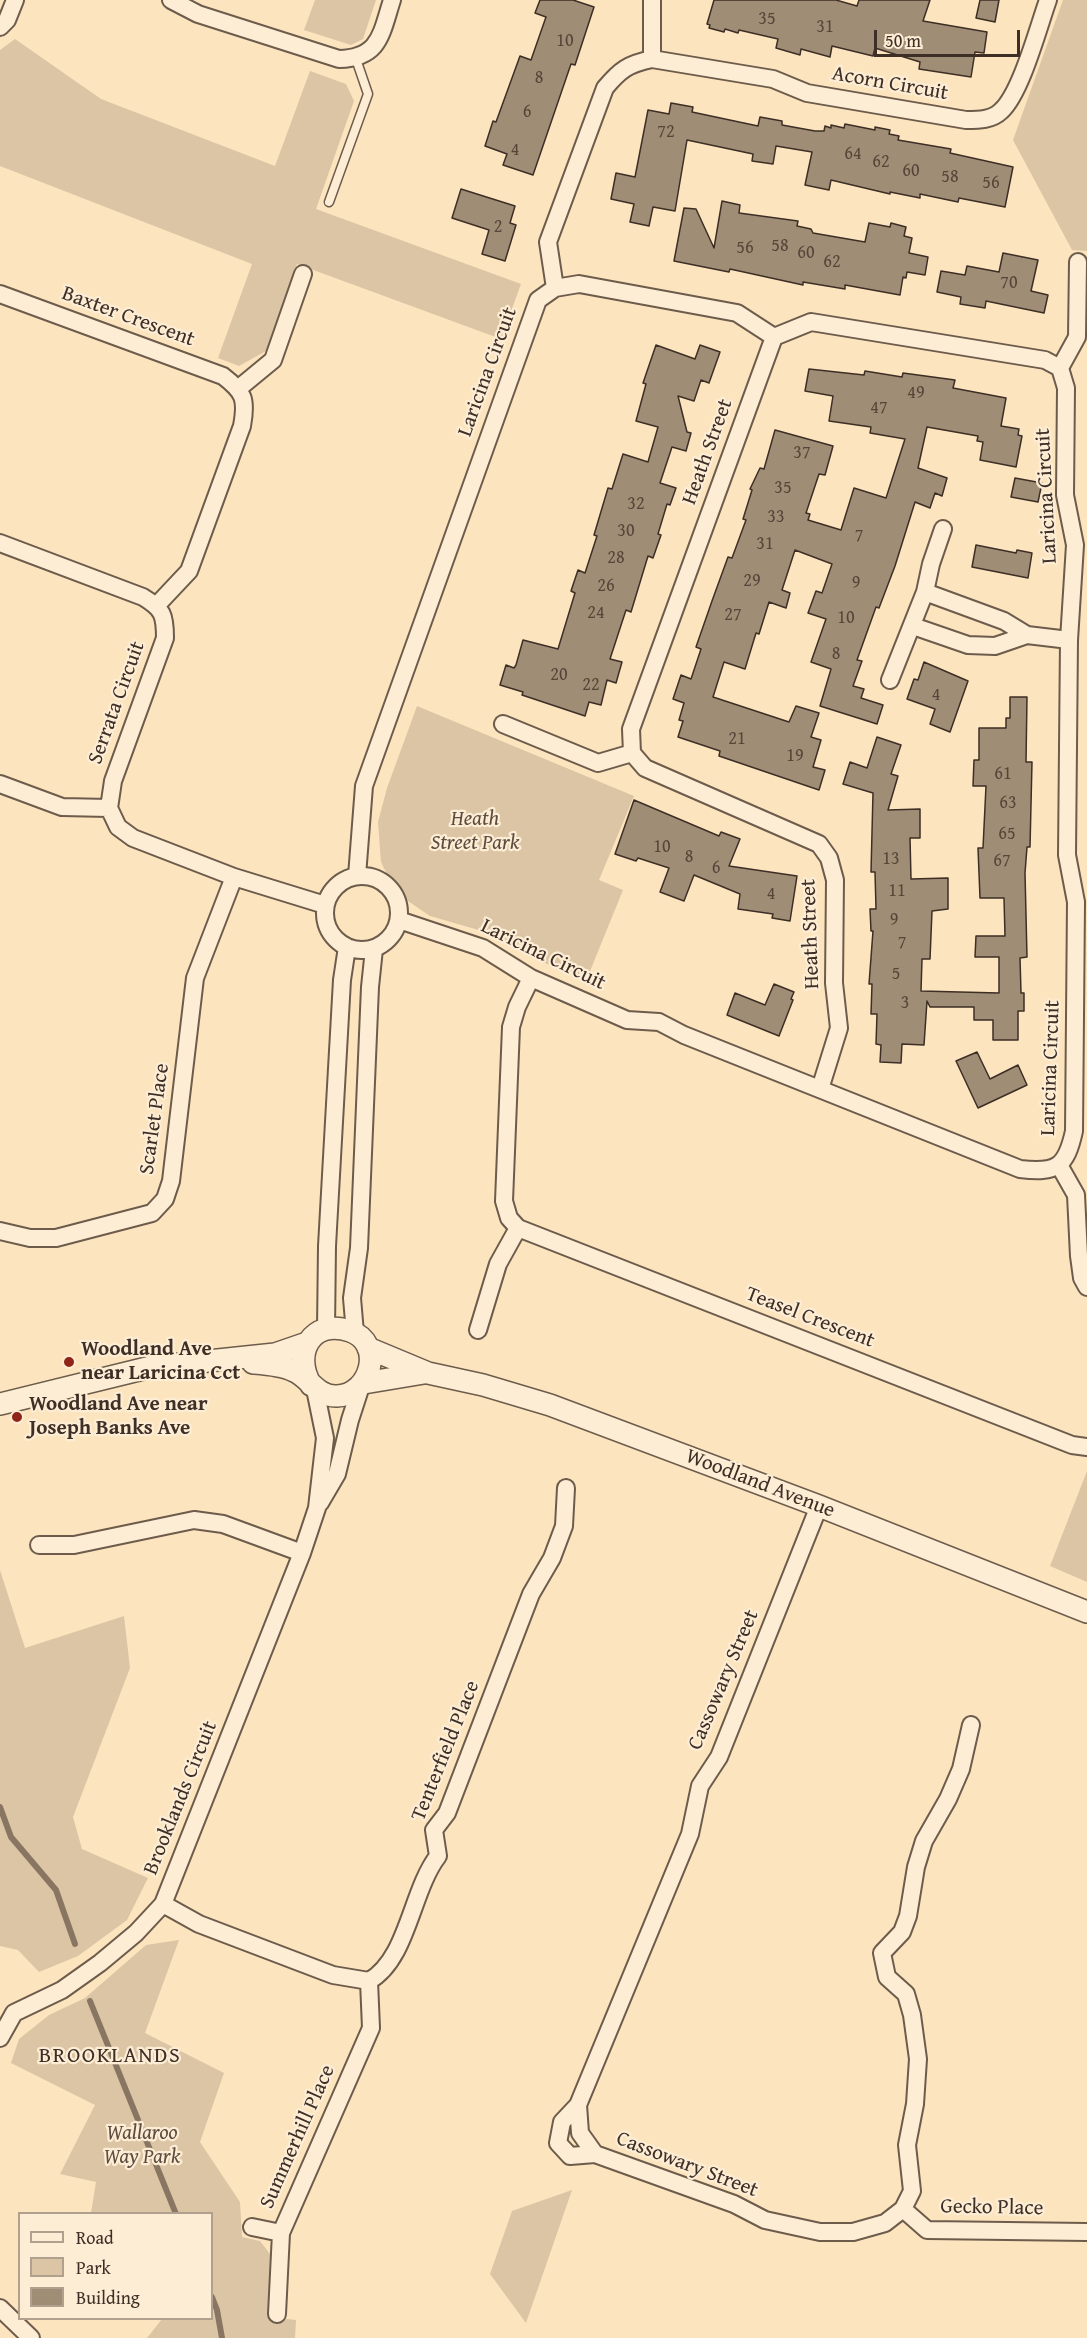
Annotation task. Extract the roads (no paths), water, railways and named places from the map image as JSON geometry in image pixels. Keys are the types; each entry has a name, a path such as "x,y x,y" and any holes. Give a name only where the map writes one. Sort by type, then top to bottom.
{"street":[{"path":"0,27 7,20 15,0"},
{"path":"171,0 198,14 339,59 356,59 371,50 381,36 392,0"},
{"path":"652,0 652,59"},
{"name":"Acorn Circuit","path":"555,288 548,242 604,88 619,71 634,63 652,59 773,79 807,93 966,120 984,120 1000,113 1014,96 1048,0"},
{"path":"555,288 579,284 737,312 774,337 811,322 1045,360 1060,369 1077,337 1078,262"},
{"path":"0,543 143,597 157,605 189,571 242,426 246,405 238,388 273,360 303,274"},
{"name":"Laricina Circuit","path":"357,876 364,786 533,313 538,300 555,288"},
{"name":"Baxter Crescent","path":"0,294 223,376 238,388"},
{"name":"Heath Street","path":"774,337 631,729 632,753 645,768 819,844 829,858 835,880 834,983 839,1028 820,1089"},
{"name":"Laricina Circuit","path":"399,920 483,948 531,978 627,1020 659,1022 684,1035 1020,1169 1043,1172 1059,1165 1070,1148 1074,1131 1077,902 1067,855 1069,640 1076,544 1065,495 1066,388 1060,369"},
{"path":"890,681 902,644 913,626 925,592 931,564 943,529"},
{"path":"925,592 1004,621 1027,635 1069,640"},
{"name":"Serrata Circuit","path":"110,808 113,781 165,638 165,619 157,605"},
{"path":"913,626 968,645 995,646 1027,635"},
{"path":"503,724 598,763 632,753"},
{"path":"0,784 62,807 110,808 118,827 133,838 234,877 326,905"},
{"path":"357,876 367,876 379,879 390,887 399,906 399,920 389,939 374,949 361,951 346,947 328,930 325,918 326,905 330,893 339,884 357,876"},
{"name":"Scarlet Place","path":"0,1232 30,1238 56,1238 152,1213 165,1199 171,1181 195,978 234,877"},
{"path":"326,1329 329,1223 342,980 346,947"},
{"path":"362,1384 370,1366 361,1340 352,1298 359,1248 370,987 374,949"},
{"path":"478,1330 498,1264 518,1228 509,1218 504,1201 511,1027 517,1007 531,978"},
{"path":"1059,1165 1076,1195 1079,1256 1082,1278 1087,1287"},
{"name":"Teasel Crescent","path":"518,1228 1072,1445 1087,1446"},
{"name":"Woodland Avenue","path":"0,1404 151,1367 275,1354 308,1343 316,1334 326,1329 339,1328 428,1373 483,1385 550,1405 819,1506 1087,1612"},
{"path":"308,1343 302,1361 304,1374 313,1387"},
{"name":"Woodland Avenue","path":"220,1359 267,1364 295,1371 325,1395 337,1396 352,1393 362,1384 387,1377 428,1373"},
{"name":"Brooklands Circuit","path":"317,1508 337,1474 350,1420 362,1384"},
{"name":"Brooklands Circuit","path":"0,2038 14,2013 62,1990 100,1963 136,1933 163,1904 302,1553 317,1508 325,1438 313,1387"},
{"name":"Tenterfield Place","path":"369,1982 380,1975 396,1950 428,1869 438,1856 434,1830 447,1813 531,1594 552,1558 564,1526 566,1488"},
{"name":"Cassowary Street","path":"819,1506 719,1757 700,1786 690,1834 578,2105 580,2133 595,2154 734,2204 765,2220 820,2232 853,2232 885,2223 903,2209"},
{"path":"39,1545 74,1545 194,1520 223,1524 302,1553"},
{"path":"903,2209 912,2191 907,2145 915,2104 918,2059 906,1994 887,1977 882,1953 902,1932 908,1916 916,1867 924,1841 962,1768 971,1725"},
{"path":"163,1904 199,1924 333,1975 369,1982"},
{"name":"Summerhill Place","path":"277,2314 281,2233 371,2028 369,1982"},
{"path":"578,2105 562,2122 558,2144 570,2156 595,2154"},
{"name":"Gecko Place","path":"903,2209 927,2230 1087,2232"},
{"path":"252,2227 281,2233"},
{"path":"0,2308 31,2338"}],"lane":[{"path":"329,202 368,94 356,59"}],"waterway":[{"path":"0,1807 11,1837 56,1890 75,1944"},
{"path":"90,2001 175,2212"},
{"path":"213,2300 222,2338"}],"place":[{"name":"Woodland Ave near Laricina Cct","path":"69,1362"},
{"name":"Woodland Ave near Joseph Banks Ave","path":"17,1417"}],"district":[{"name":"BROOKLANDS","path":"110,2056"}],"park label":[{"name":"Heath Street Park","path":"475,832"},
{"name":"Wallaroo Way Park","path":"142,2146"}]}
